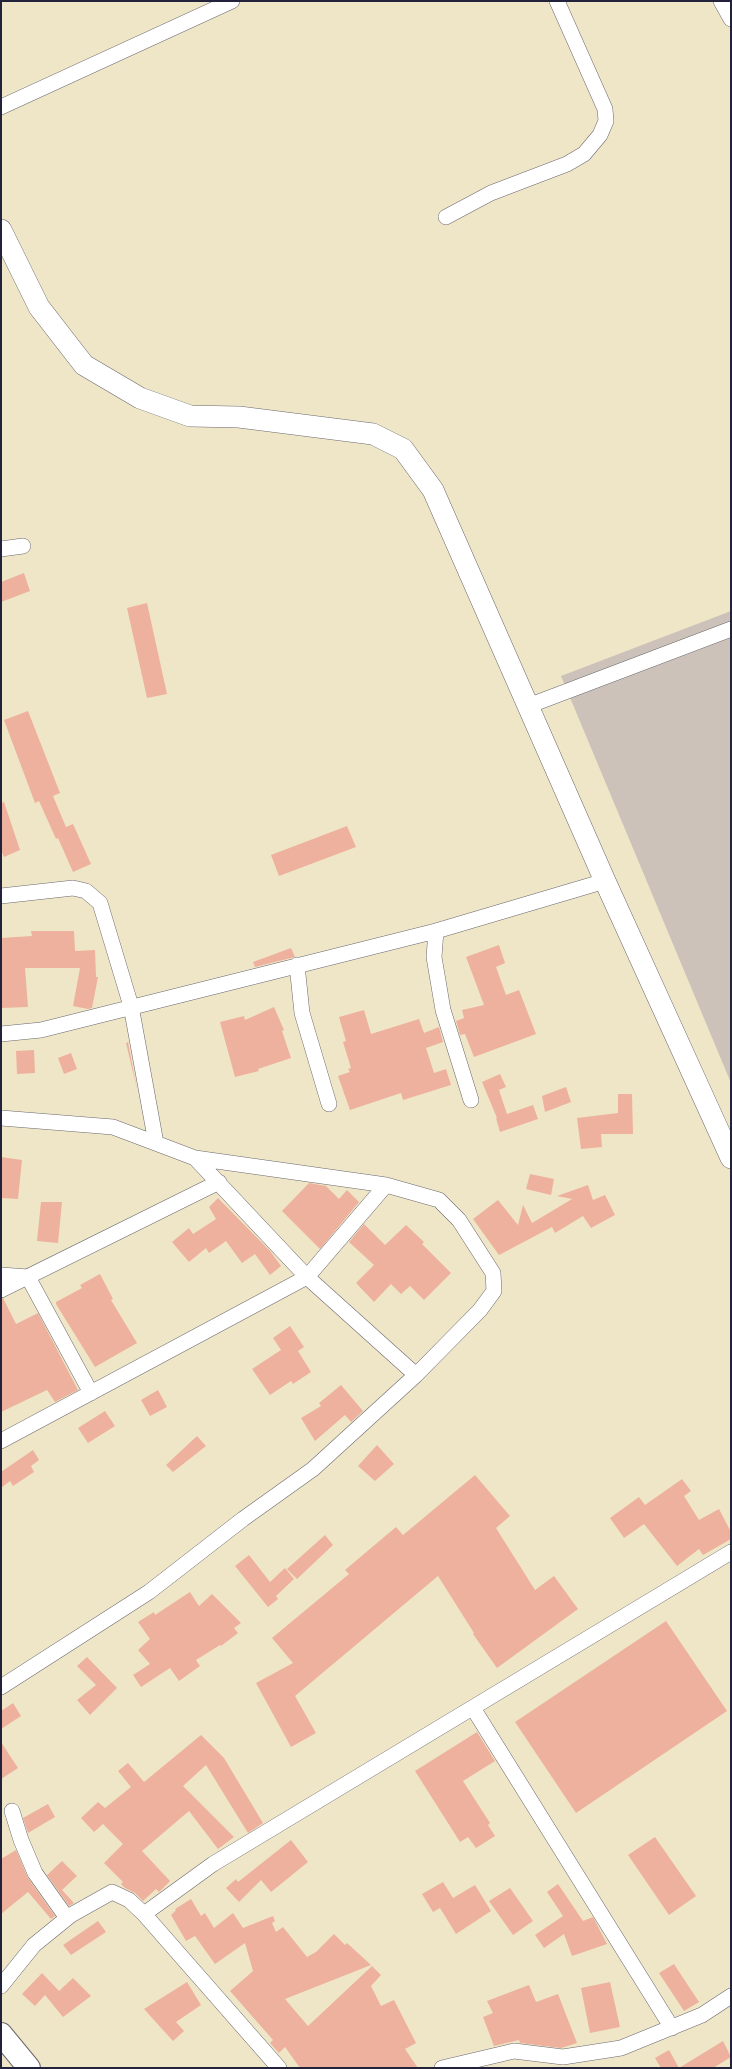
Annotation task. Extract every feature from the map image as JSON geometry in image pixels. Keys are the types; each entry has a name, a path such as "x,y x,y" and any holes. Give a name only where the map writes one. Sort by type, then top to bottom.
{"main road":[{"path":"1,2034 29,2068"},
{"path":"1,2053 13,2068"}],"street":[{"path":"1,107 232,1"},
{"path":"446,217 491,193 567,164 584,154 600,135 606,122 605,109 557,1"},
{"path":"721,1 731,19"},
{"path":"1,230 39,307 84,365 140,398 190,416 239,417 373,434 402,449 433,490 605,881 706,1100 731,1158"},
{"path":"1,549 23,546"},
{"path":"528,706 731,629"},
{"path":"1,1034 41,1030 131,1006 436,931 605,881"},
{"path":"1,896 73,888 86,891 100,903 131,1006 156,1143"},
{"path":"436,931 434,957 443,1010 471,1100"},
{"path":"297,965 302,1013 329,1104"},
{"path":"1,1118 113,1127 195,1158 386,1185 439,1200 459,1220 493,1273 494,1291 480,1310 416,1375 313,1469 243,1519 149,1592 1,1687"},
{"path":"195,1158 307,1277 416,1375"},
{"path":"1,1290 219,1182"},
{"path":"1,1441 307,1277 386,1185"},
{"path":"1,1275 28,1277"},
{"path":"28,1277 91,1393"},
{"path":"144,1914 212,1864 731,1552"},
{"path":"473,1708 672,2028"},
{"path":"12,1811 21,1840 36,1873 67,1918"},
{"path":"1,1986 34,1945 67,1918 112,1892 129,1900 144,1914 279,2068"},
{"path":"442,2068 514,2051 564,2062 621,2048 702,2015 731,1996"}],"shaded area":[{"path":"731,611 731,1083 561,676"}],"building":[{"path":"24,573 30,591 1,602 1,582"},
{"path":"147,603 167,694 147,698 127,608"},
{"path":"28,711 60,793 53,796 66,827 73,824 91,864 73,872 39,801 35,803 4,720"},
{"path":"4,802 20,850 4,857 1,850 1,803"},
{"path":"347,826 356,847 279,876 271,855"},
{"path":"31,931 74,931 75,951 95,950 96,977 98,977 92,1008 88,1009 73,1006 80,968 25,968 28,1007 1,1008 1,938 32,936"},
{"path":"499,945 505,963 496,967 506,995 519,990 536,1034 474,1057 465,1034 460,1035 456,1021 464,1018 462,1010 484,1005 466,957"},
{"path":"291,948 295,957 255,967 253,962"},
{"path":"274,1007 284,1030 282,1031 291,1058 258,1069 259,1071 235,1077 220,1022 244,1016 245,1020"},
{"path":"364,1010 371,1034 419,1019 424,1033 439,1027 443,1042 426,1048 434,1073 446,1069 451,1085 403,1100 401,1093 350,1110 338,1076 350,1072 348,1069 351,1068 343,1042 346,1041 339,1017"},
{"path":"128,1042 137,1089 126,1043"},
{"path":"34,1050 35,1073 17,1074 16,1051"},
{"path":"71,1053 77,1069 64,1074 58,1058"},
{"path":"500,1074 506,1087 499,1090 507,1114 533,1105 538,1119 500,1132 497,1118 482,1082"},
{"path":"566,1087 571,1102 545,1112 542,1096"},
{"path":"618,1094 632,1094 633,1134 601,1134 602,1147 581,1149 577,1118 618,1113"},
{"path":"1,1157 22,1160 18,1199 1,1198"},
{"path":"530,1174 554,1179 551,1195 526,1189"},
{"path":"309,1183 326,1186 339,1199 347,1190 359,1202 320,1249 282,1211"},
{"path":"588,1185 593,1200 605,1195 615,1215 591,1228 583,1216 555,1233 552,1227 499,1255 473,1219 498,1200 518,1225 523,1205 532,1223 572,1199 557,1196"},
{"path":"218,1198 270,1251 281,1266 270,1275 255,1254 242,1263 226,1241 209,1253 206,1248 189,1262 172,1242 189,1228 193,1234 216,1219 209,1207"},
{"path":"41,1202 62,1202 58,1243 37,1241"},
{"path":"364,1224 385,1245 406,1225 424,1242 422,1244 451,1273 424,1300 410,1286 401,1294 391,1284 374,1302 356,1283 374,1265 349,1242"},
{"path":"100,1274 113,1299 111,1300 137,1343 95,1367 56,1302 82,1288 80,1285"},
{"path":"3,1298 16,1324 38,1313 78,1390 55,1402 47,1390 1,1412 1,1299"},
{"path":"290,1326 304,1347 298,1351 311,1372 293,1384 291,1381 270,1395 252,1369 281,1350 273,1338"},
{"path":"341,1385 363,1411 351,1422 345,1415 315,1441 301,1418 321,1406 319,1403"},
{"path":"158,1390 167,1407 150,1416 141,1400"},
{"path":"105,1411 115,1426 88,1443 78,1428"},
{"path":"197,1436 206,1446 173,1472 166,1465"},
{"path":"377,1445 394,1464 375,1481 358,1466"},
{"path":"33,1450 39,1460 31,1466 34,1472 13,1486 10,1481 1,1488 1,1472"},
{"path":"475,1475 510,1516 496,1528 535,1590 554,1576 578,1609 497,1668 473,1634 474,1633 438,1576 295,1696 316,1733 291,1747 256,1683 293,1663 272,1638 349,1574 345,1570 396,1527 403,1535"},
{"path":"682,1479 691,1491 684,1496 699,1520 719,1509 731,1532 731,1539 703,1555 699,1549 677,1566 644,1524 624,1538 610,1518 639,1497 645,1505"},
{"path":"325,1535 333,1545 297,1579 287,1569"},
{"path":"249,1555 270,1582 285,1568 294,1579 276,1596 278,1599 268,1607 235,1566"},
{"path":"190,1592 199,1606 212,1594 241,1623 234,1628 238,1633 221,1646 220,1645 196,1660 200,1666 179,1681 170,1668 141,1687 133,1675 150,1664 138,1650 150,1639 138,1622 154,1612 155,1615"},
{"path":"666,1621 727,1711 576,1813 515,1722"},
{"path":"87,1657 117,1688 90,1715 77,1700 96,1685 77,1666"},
{"path":"13,1703 21,1716 1,1729 1,1711"},
{"path":"477,1732 495,1761 463,1781 490,1823 488,1825 495,1836 476,1848 468,1837 460,1842 415,1771"},
{"path":"201,1735 224,1758 263,1823 248,1833 206,1765 183,1786 234,1837 218,1849 189,1811 142,1851 170,1881 159,1892 156,1889 143,1901 135,1893 125,1888 121,1884 123,1882 104,1863 123,1844 103,1824 94,1832 81,1818 98,1802 105,1808 131,1787 118,1771 128,1763 144,1782"},
{"path":"1,1742 18,1768 1,1779"},
{"path":"48,1804 55,1817 28,1833 23,1818"},
{"path":"655,1837 696,1896 669,1915 628,1855"},
{"path":"291,1840 308,1862 271,1892 261,1880 239,1902 226,1888 236,1879 238,1882"},
{"path":"16,1850 28,1878 55,1916 51,1919 28,1892 1,1914 1,1859"},
{"path":"62,1861 77,1876 62,1890 74,1903 69,1906 47,1875"},
{"path":"443,1882 453,1898 475,1885 491,1911 456,1934 440,1908 433,1912 422,1894"},
{"path":"558,1884 583,1921 593,1917 607,1944 572,1956 564,1934 544,1948 535,1935 563,1916 547,1892"},
{"path":"510,1888 533,1921 513,1935 489,1901"},
{"path":"191,1899 201,1916 205,1913 214,1928 233,1913 243,1928 273,1916 275,1921 272,1923 276,1932 283,1927 307,1957 316,1952 334,1934 345,1945 347,1943 371,1965 285,1999 308,2026 372,1966 381,1975 371,1986 381,2006 394,2000 416,2043 405,2049 418,2068 300,2068 285,2047 279,2053 270,2043 273,2040 230,1991 253,1971 245,1943 215,1964 195,1936 186,1941 171,1915 176,1910 175,1909"},
{"path":"98,1921 106,1932 71,1955 63,1945"},
{"path":"674,1964 699,2002 684,2011 659,1973"},
{"path":"42,1973 59,1991 73,1978 91,1996 63,2017 45,1995 35,2006 22,1994"},
{"path":"187,1982 201,2005 176,2022 184,2031 173,2041 144,2009"},
{"path":"610,1982 620,2027 590,2033 581,1988"},
{"path":"529,1985 536,2002 558,1994 577,2043 561,2048 520,2043 519,2040 494,2046 483,2017 493,2013 487,2001"},
{"path":"723,2041 731,2057 713,2068 679,2068"},
{"path":"669,2050 679,2068 661,2068 655,2058"}]}
